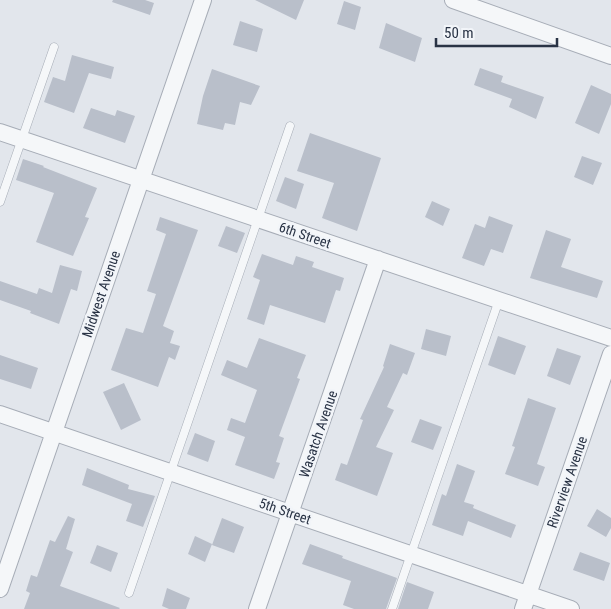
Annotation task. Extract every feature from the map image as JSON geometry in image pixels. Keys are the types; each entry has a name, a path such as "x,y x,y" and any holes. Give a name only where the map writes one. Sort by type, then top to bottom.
{"street":[{"name":"Midwest Avenue","path":"0,589 203,0"},
{"path":"453,0 475,4 611,56"},
{"name":"6th Street","path":"0,132 611,338"},
{"name":"Wasatch Avenue","path":"257,609 378,259"},
{"name":"Riverview Avenue","path":"526,602 611,354"},
{"name":"5th Street","path":"0,414 411,554 526,602 571,609"}],"lane":[{"path":"0,202 54,47"},
{"path":"129,593 290,126"},
{"path":"392,609 499,300"}],"building":[{"path":"113,0 145,0 154,3 150,15 112,2"},
{"path":"255,0 304,0 296,20"},
{"path":"344,1 361,7 355,30 337,24"},
{"path":"240,21 263,29 257,52 233,45"},
{"path":"386,23 422,38 415,62 379,48"},
{"path":"72,55 114,67 111,79 89,73 74,113 44,102 53,77 65,81"},
{"path":"480,68 503,76 501,82 544,97 536,119 509,107 512,99 474,85"},
{"path":"212,69 260,86 251,105 240,102 235,125 225,123 223,130 197,124 203,96"},
{"path":"591,85 611,94 611,104 599,134 575,123"},
{"path":"91,108 115,116 117,110 135,116 125,143 83,128"},
{"path":"310,133 381,158 357,231 322,218 334,183 297,171"},
{"path":"582,156 602,163 593,185 574,177"},
{"path":"23,159 97,188 85,217 89,218 73,256 36,242 54,193 16,180"},
{"path":"285,177 304,184 296,209 276,201"},
{"path":"432,201 450,209 443,226 425,217"},
{"path":"489,216 513,225 503,253 491,249 484,266 462,258 475,224 485,228"},
{"path":"160,217 198,230 163,326 174,331 170,343 180,346 175,360 169,357 158,387 111,370 126,328 143,333 156,294 147,291 166,234 156,230"},
{"path":"226,226 245,233 237,253 218,246"},
{"path":"546,230 571,239 561,267 603,281 597,298 530,278"},
{"path":"262,254 293,265 296,256 314,262 312,267 344,278 340,291 336,290 325,323 270,305 264,325 247,319 260,280 253,277"},
{"path":"60,265 82,271 77,291 71,289 59,324 0,300 0,281 37,294 39,288 52,293"},
{"path":"426,329 451,336 446,356 421,349"},
{"path":"498,336 526,346 515,375 488,365"},
{"path":"259,338 306,355 297,378 300,379 279,436 284,438 276,462 280,463 274,479 235,465 245,437 227,430 231,418 245,423 257,390 221,375 227,360 247,368"},
{"path":"390,344 415,353 407,375 403,373 387,407 394,410 376,447 393,453 377,496 335,480 341,463 347,465 363,420 360,419 384,367"},
{"path":"557,348 581,356 570,385 547,376"},
{"path":"0,355 38,368 31,389 0,379"},
{"path":"124,383 141,420 121,430 103,392"},
{"path":"528,398 556,408 537,464 545,467 538,486 505,474 515,447 512,446"},
{"path":"420,419 442,427 433,450 411,442"},
{"path":"195,433 215,441 208,462 187,454"},
{"path":"457,464 475,471 464,502 474,505 473,508 516,525 511,538 468,521 463,536 432,525 442,494 446,496"},
{"path":"87,468 129,485 128,489 155,496 143,527 126,521 132,504 82,485"},
{"path":"597,509 611,518 611,528 606,537 587,526"},
{"path":"68,516 75,519 66,549 73,552 60,586 119,609 24,609 30,593 26,591 31,575 37,577 50,540 55,542"},
{"path":"222,518 244,527 234,553 212,545"},
{"path":"195,536 212,544 205,562 188,554"},
{"path":"310,544 397,578 386,609 354,609 343,605 351,581 302,564"},
{"path":"97,545 118,553 111,572 90,563"},
{"path":"580,552 610,563 604,581 573,570"},
{"path":"407,582 434,592 428,609 398,609"},
{"path":"167,588 190,598 186,609 169,609 162,606"}]}
